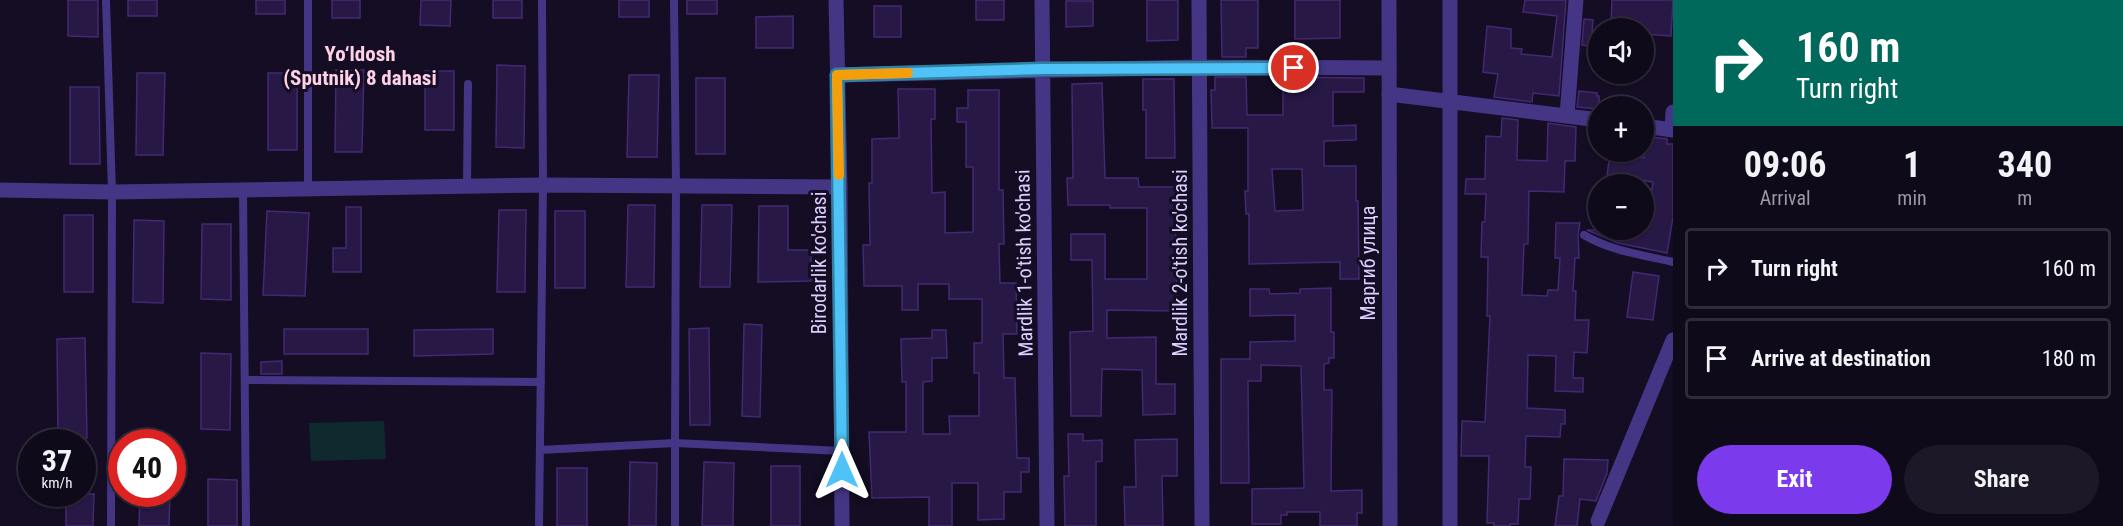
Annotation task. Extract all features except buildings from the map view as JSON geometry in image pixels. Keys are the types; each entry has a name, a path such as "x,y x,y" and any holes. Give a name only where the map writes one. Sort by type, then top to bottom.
{"street":[{"name":"Birodarlik ko'chasi","path":"836,0 840,187 842,526"},
{"name":"Mardlik 1-o'tish ko'chasi","path":"1042,0 1047,526"},
{"name":"Mardlik 2-o'tish ko'chasi","path":"1199,0 1202,526"},
{"name":"Маргиб улица","path":"1389,0 1390,526"},
{"path":"1450,0 1450,526"},
{"path":"1567,115 1576,0"},
{"path":"837,75 1199,67 1389,68"},
{"path":"1389,94 1588,118"},
{"path":"1654,127 1672,130 1673,112"},
{"path":"0,190 112,192 543,185 840,187"},
{"path":"1598,521 1673,340"}],"lane":[{"path":"106,0 112,192 111,526"},
{"path":"308,0 308,188"},
{"path":"539,526 543,185 542,0"},
{"path":"674,0 675,526"},
{"path":"467,186 468,84"},
{"path":"243,189 246,526"},
{"path":"1584,235 1613,248 1673,262"},
{"path":"245,380 541,382"},
{"path":"540,450 675,443 842,451"}],"green space":[{"path":"384,421 386,459 311,461 309,423"}],"slow traffic":[{"path":"839,175 837,75 908,73"}],"district":[{"name":"Yo‘ldosh (Sputnik) 8 dahasi","path":"360,66"}],"route":[{"path":"842,470 837,75 1042,69 1294,68"}]}
